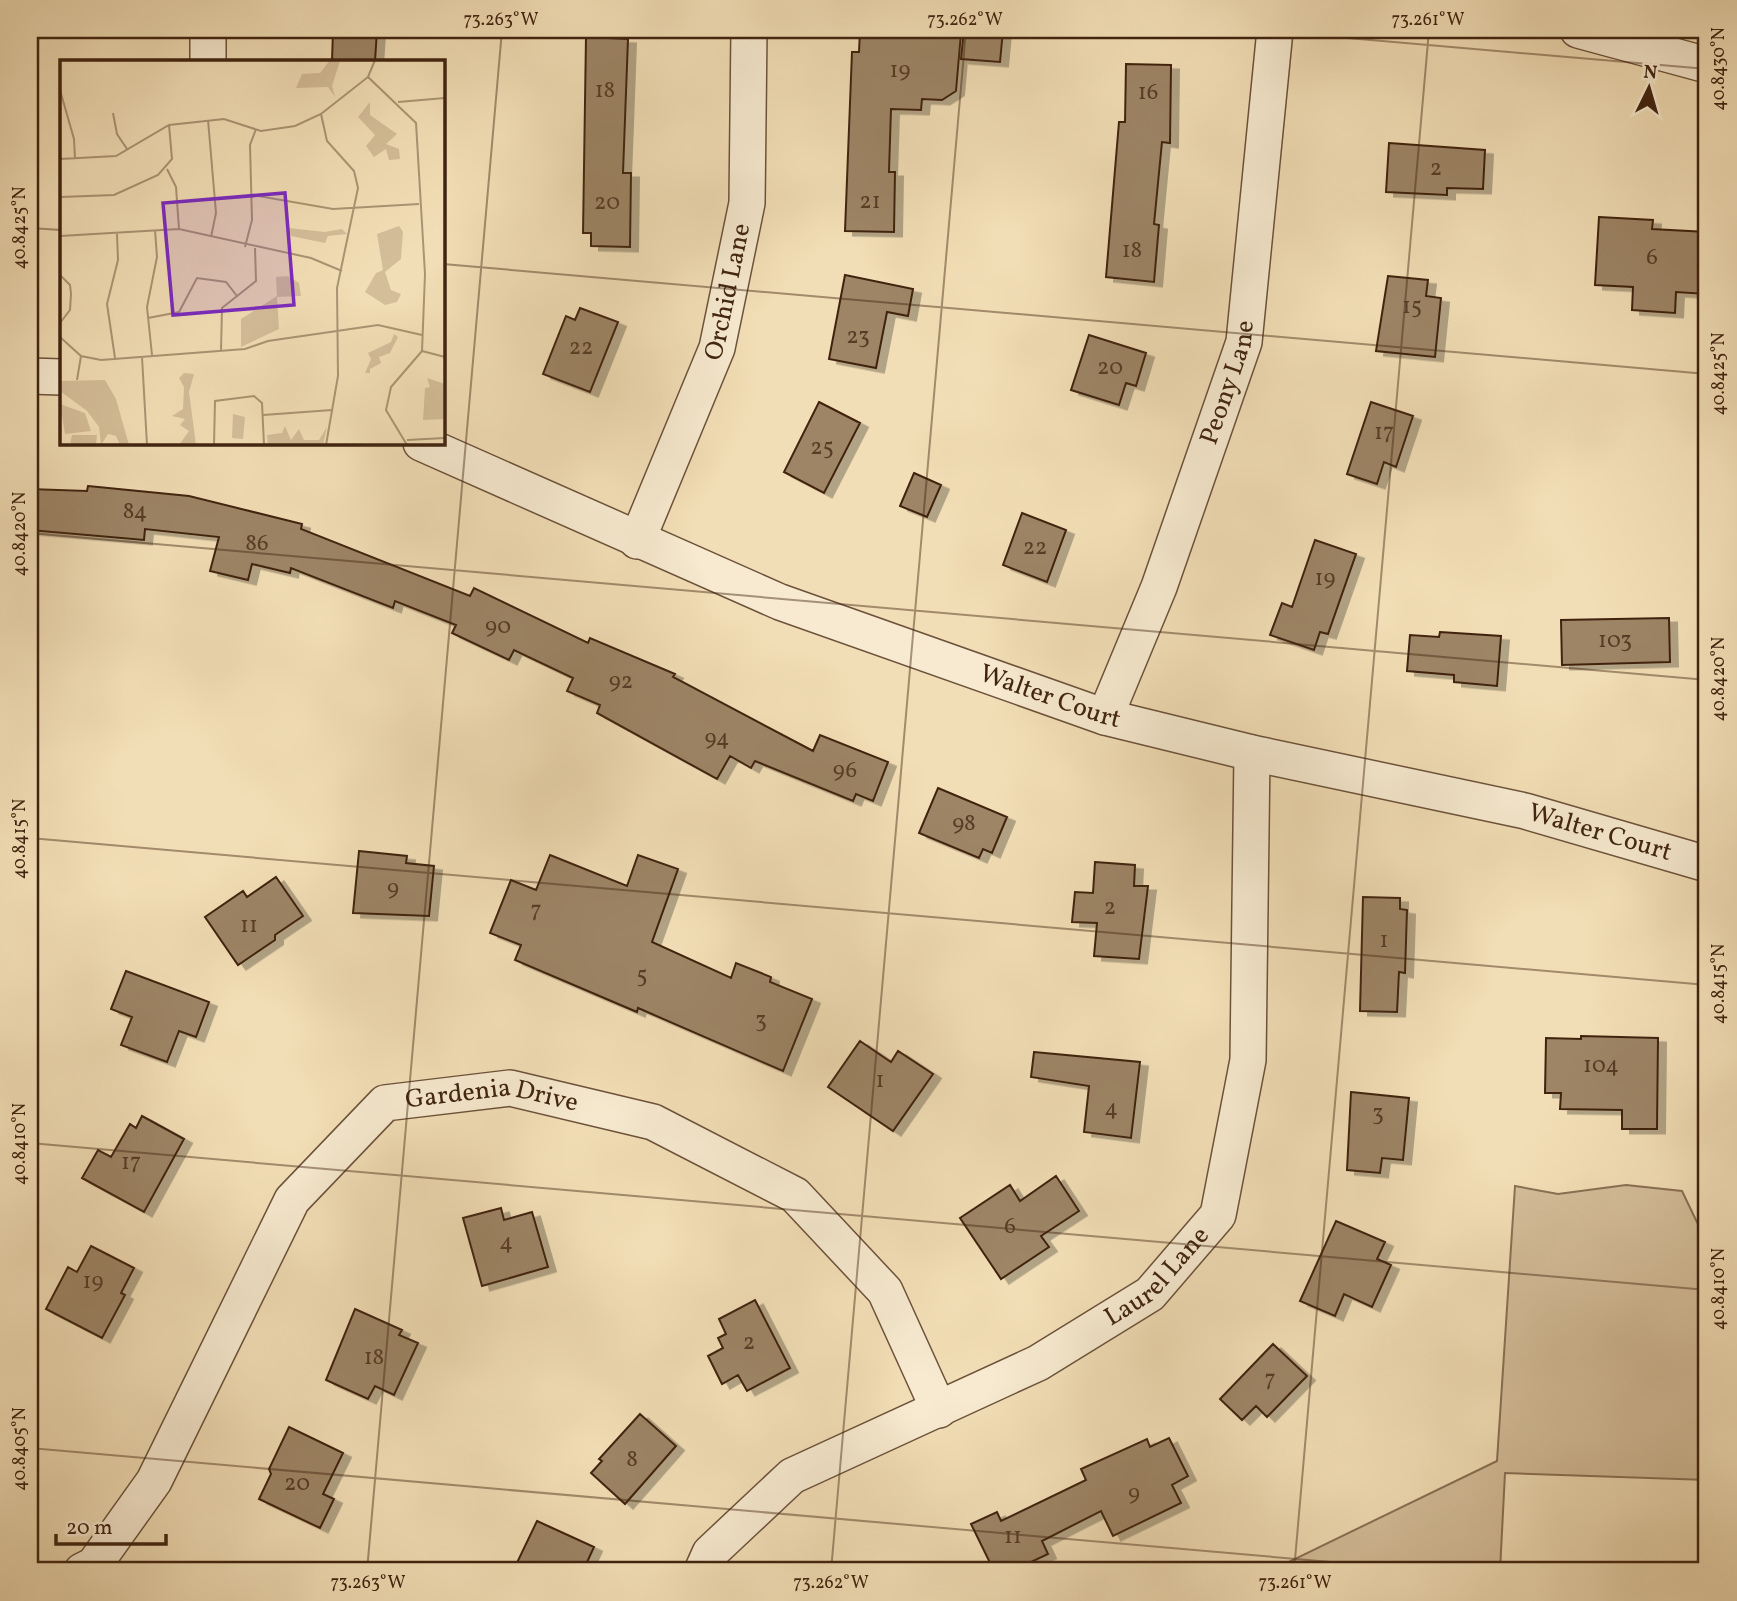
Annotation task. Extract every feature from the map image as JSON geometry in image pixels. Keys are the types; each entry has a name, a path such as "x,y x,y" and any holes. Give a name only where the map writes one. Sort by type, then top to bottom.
{"street":[{"path":"208,30 208,60"},
{"name":"Orchid Lane","path":"637,541 717,348 747,203 749,30"},
{"name":"Peony Lane","path":"1105,717 1159,587 1244,342 1275,30"},
{"path":"1578,30 1707,65"},
{"path":"30,376 60,377"},
{"name":"Walter Court","path":"423,444 637,541 780,602 1105,717 1252,753 1525,811 1707,864"},
{"name":"Laurel Lane","path":"702,1571 710,1553 792,1476 1038,1363 1150,1294 1218,1215 1248,1060 1252,753"},
{"name":"Gardenia Drive","path":"82,1571 94,1564 154,1481 292,1200 386,1103 510,1088 653,1122 794,1195 885,1291 939,1410"}],"shaded area":[{"path":"1626,1185 1682,1191 1707,1243 1707,1480 1505,1473 1500,1571 1270,1571 1497,1461 1515,1186 1558,1194"}],"building":[{"path":"333,30 377,30 375,60 332,60"},
{"path":"860,30 961,33 956,91 942,100 922,99 921,110 891,109 889,172 895,172 894,232 845,231 852,52 859,52"},
{"path":"964,30 1003,30 1000,62 961,59"},
{"path":"586,37 628,39 623,173 631,173 630,247 591,246 591,233 583,233"},
{"path":"1126,64 1171,65 1170,143 1162,142 1154,224 1159,225 1154,282 1106,277 1119,122 1125,122"},
{"path":"1389,143 1485,150 1483,189 1447,188 1447,195 1386,192"},
{"path":"1599,217 1653,220 1652,229 1707,232 1707,294 1676,292 1675,313 1632,310 1633,287 1595,285"},
{"path":"845,275 913,289 908,316 887,312 876,368 829,359"},
{"path":"1388,276 1428,280 1426,296 1441,298 1435,357 1376,351"},
{"path":"580,308 618,322 590,392 543,374 566,316 575,320"},
{"path":"1089,335 1146,353 1136,386 1126,383 1119,405 1071,390"},
{"path":"819,402 860,423 824,493 784,472"},
{"path":"1371,402 1413,416 1396,467 1384,462 1377,484 1347,474"},
{"path":"914,473 941,485 927,517 900,506"},
{"path":"88,486 189,496 302,524 301,529 470,596 474,588 588,643 590,638 675,674 673,677 813,751 820,735 888,762 873,801 856,794 853,801 755,761 751,768 730,756 717,779 597,713 600,705 567,691 573,678 514,650 509,660 452,633 456,625 395,601 393,608 291,568 290,573 252,564 248,580 210,571 219,537 145,529 144,540 30,530 30,489 87,491"},
{"path":"1022,513 1066,530 1047,582 1003,565"},
{"path":"1315,540 1356,554 1328,634 1320,632 1314,650 1270,635 1282,603 1292,607"},
{"path":"1669,618 1670,662 1562,665 1561,620"},
{"path":"1440,632 1501,636 1497,686 1454,682 1454,675 1407,671 1410,635 1439,637"},
{"path":"938,788 1007,817 992,853 983,849 979,858 919,833"},
{"path":"359,851 407,856 406,863 434,866 429,916 353,913"},
{"path":"550,855 627,886 638,855 678,869 652,942 731,978 736,963 771,977 770,982 812,999 783,1071 638,1008 637,1012 515,960 521,945 490,933 511,880 536,890"},
{"path":"1095,862 1135,865 1134,886 1148,886 1139,959 1094,956 1097,923 1072,922 1075,892 1093,893"},
{"path":"276,877 303,916 275,935 275,940 238,965 205,917 243,891 247,897"},
{"path":"1363,897 1400,898 1400,909 1407,910 1405,973 1399,972 1397,1012 1360,1011"},
{"path":"126,971 209,1002 196,1037 179,1031 167,1062 121,1045 132,1017 111,1009"},
{"path":"1581,1036 1658,1038 1657,1129 1622,1129 1622,1110 1560,1109 1561,1093 1545,1093 1546,1038 1581,1039"},
{"path":"860,1041 891,1062 898,1051 933,1074 893,1131 828,1087"},
{"path":"1034,1052 1140,1062 1131,1138 1084,1132 1089,1086 1031,1077"},
{"path":"1351,1092 1409,1098 1403,1160 1382,1158 1380,1173 1347,1170"},
{"path":"142,1116 184,1139 144,1212 82,1178 98,1150 111,1157 130,1124 136,1128"},
{"path":"1056,1176 1079,1211 1041,1236 1049,1247 1001,1279 960,1218 1010,1185 1020,1201"},
{"path":"501,1208 504,1220 532,1212 548,1267 482,1286 463,1218"},
{"path":"1336,1221 1385,1242 1377,1259 1391,1265 1372,1307 1344,1294 1335,1316 1300,1301"},
{"path":"91,1246 134,1268 121,1293 125,1295 102,1338 46,1309 68,1267 77,1272"},
{"path":"755,1300 790,1368 747,1391 738,1375 722,1384 708,1356 723,1348 718,1338 726,1334 719,1319"},
{"path":"355,1309 402,1330 399,1335 418,1343 394,1395 375,1386 368,1399 326,1380"},
{"path":"1273,1344 1307,1376 1267,1417 1256,1406 1242,1420 1220,1399"},
{"path":"640,1414 676,1446 625,1504 591,1473 602,1461 599,1459"},
{"path":"289,1427 343,1453 323,1494 334,1499 320,1528 259,1499 271,1474 269,1469"},
{"path":"1169,1438 1188,1476 1172,1485 1181,1503 1113,1536 1101,1511 1042,1541 1048,1554 1012,1571 994,1571 971,1524 997,1512 1001,1521 1086,1480 1081,1469 1147,1439 1150,1447"},
{"path":"537,1521 594,1547 583,1571 513,1571"}]}
